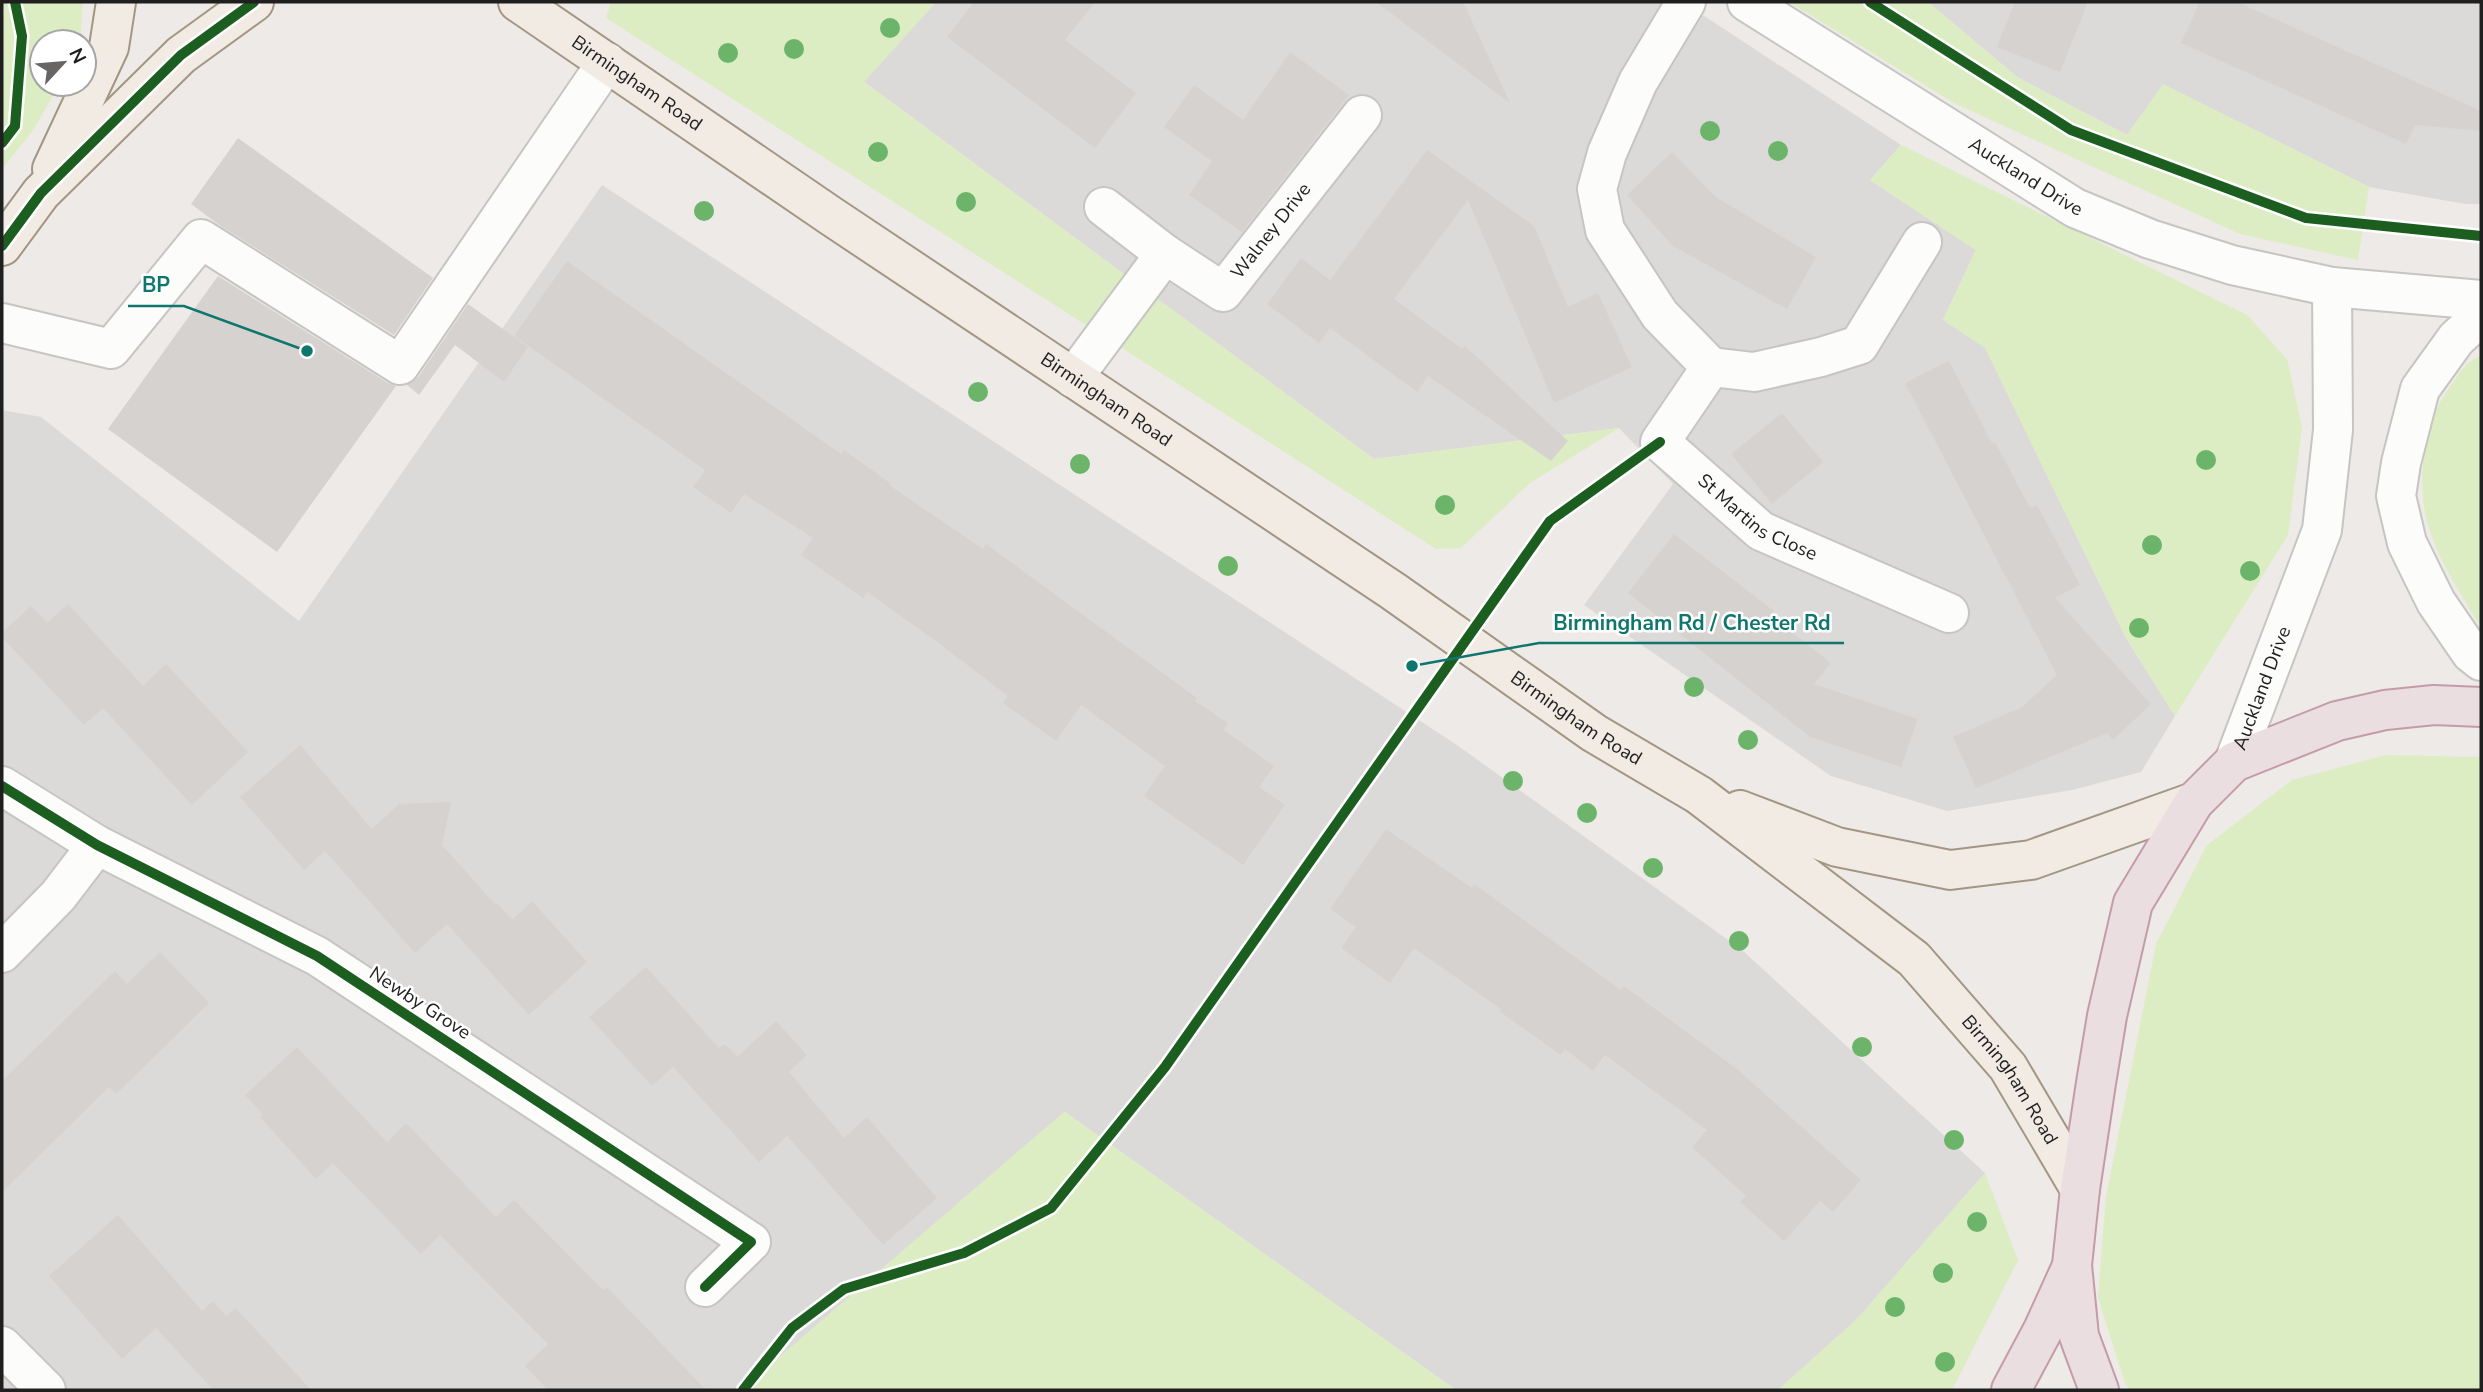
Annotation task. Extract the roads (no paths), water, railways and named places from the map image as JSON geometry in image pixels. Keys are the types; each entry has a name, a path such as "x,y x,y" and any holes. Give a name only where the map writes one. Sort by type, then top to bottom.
{"highway":[{"path":"2099,1390 2079,1336 2072,1265 2080,1189 2107,1016 2133,903 2194,802 2234,762 2337,721 2385,710 2434,705 2481,707"},
{"path":"2011,1390 2043,1330 2072,1265"}],"main road":[{"path":"41,193 108,47 116,2"},
{"path":"2,246 41,193 181,55 254,2"},
{"name":"Birmingham Road","path":"518,2 819,208 1393,591 1594,733 1699,794 1914,959 2008,1067 2080,1189"},
{"name":"Birmingham Road","path":"1699,794 1837,847 1950,870 2031,860 2194,802"}],"street":[{"path":"1686,2 1638,82 1607,153 1597,189 1605,230 1660,315 1712,368 1754,372 1821,357 1859,345 1922,242"},
{"name":"Auckland Drive","path":"1747,2 2076,208 2150,239 2232,265 2332,287 2481,300"},
{"path":"2,323 111,349 201,239 400,365 607,62"},
{"name":"Walney Drive","path":"1104,207 1165,254 1223,292 1362,115"},
{"path":"1073,378 1165,254"},
{"name":"Auckland Drive","path":"2234,762 2322,530 2333,430 2332,287"},
{"path":"2481,316 2456,339 2420,389 2401,463 2396,496 2407,543 2436,602 2481,662"},
{"name":"St Martins Close","path":"1712,368 1660,442 1762,531 1950,613"},
{"name":"Newby Grove","path":"2,786 97,845 317,956 751,1242 705,1287"},
{"path":"2,953 58,896 97,845"},
{"path":"2,1346 46,1390"}],"place":[{"name":"BP","path":"307,351"},
{"name":"Birmingham Rd / Chester Rd","path":"1412,666"}]}
